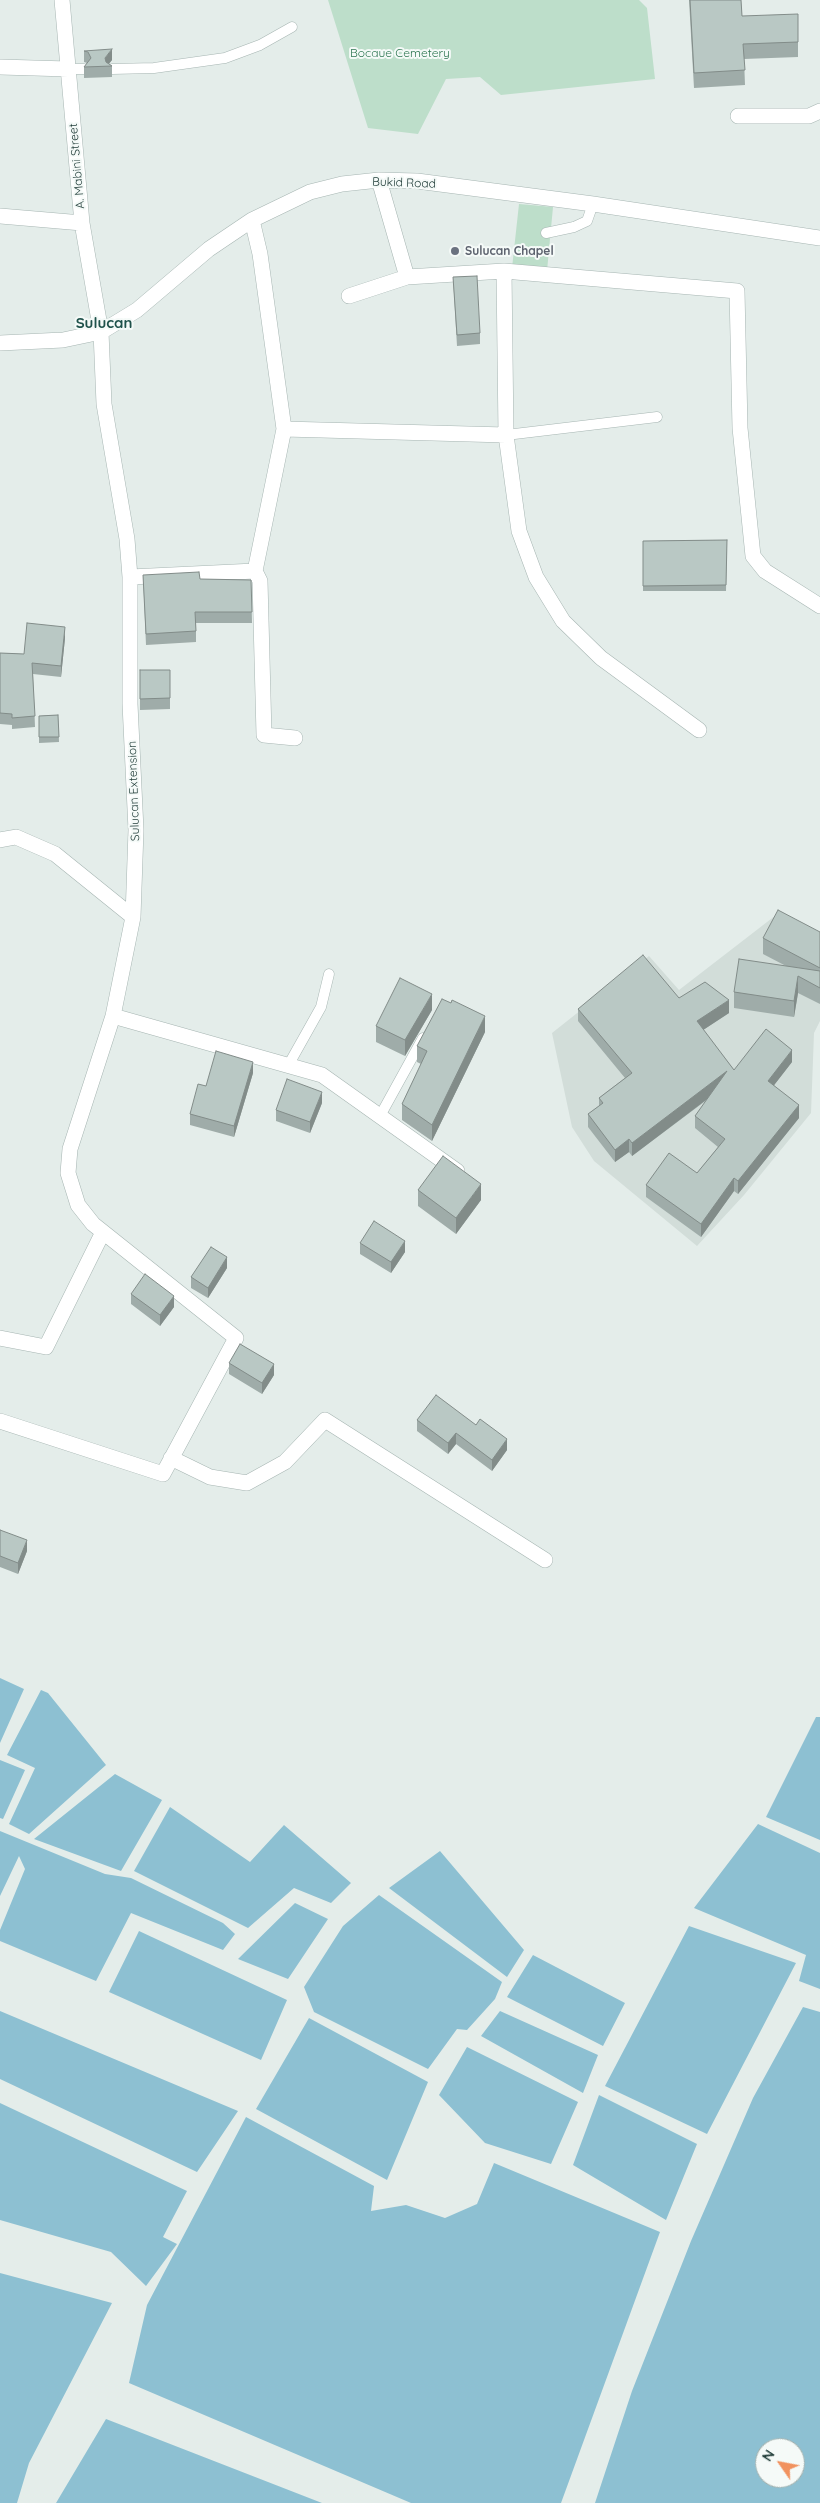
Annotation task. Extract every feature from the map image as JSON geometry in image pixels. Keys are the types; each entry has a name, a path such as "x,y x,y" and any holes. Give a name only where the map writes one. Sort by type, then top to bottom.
{"street":[{"name":"A. Mabini Street","path":"62,0 82,223 101,332"},
{"path":"0,67 68,69"},
{"path":"738,116 808,116 820,111"},
{"path":"379,180 407,277"},
{"name":"Bukid Road","path":"0,343 63,340 101,332 137,310 208,249 252,220 310,192 342,184 379,180 417,181 593,204 820,238"},
{"path":"0,216 82,223"},
{"path":"252,220 260,254 284,429 256,571 260,581 264,735 295,738"},
{"path":"504,271 506,435 519,531 536,577 563,622 601,658 699,730"},
{"path":"349,296 407,277 504,271 737,290 740,428 753,556 765,571 820,606"},
{"name":"Sulucan Extension","path":"101,332 104,404 127,539 130,578 130,704 136,830 133,917 114,1016 70,1149 68,1173 78,1205 102,1234 236,1338 171,1458"},
{"path":"284,429 506,435"},
{"path":"130,578 256,571"},
{"path":"0,840 16,837 56,854 133,917"},
{"path":"114,1016 322,1074 460,1173"},
{"path":"0,1338 46,1347 102,1234"},
{"path":"0,1422 163,1474 171,1458 210,1477 247,1483 285,1462 325,1420 546,1560"}],"lane":[{"path":"112,69 163,67 225,58 260,45 292,27"},
{"path":"68,69 84,69"},
{"path":"546,233 574,227 587,221 593,204"},
{"path":"506,435 658,417"},
{"path":"289,1064 321,1006 329,974"},
{"path":"380,1116 431,1025"}],"shaded area":[{"path":"780,912 820,938 820,1021 814,1033 811,1113 744,1195 697,1246 594,1161 572,1127 552,1033 649,956 679,990"}],"green space":[{"name":"Bocaue Cemetery","path":"328,0 639,0 647,8 655,79 501,95 480,77 446,79 418,134 368,128"},
{"path":"519,204 553,207 547,271 512,268"}],"water":[{"path":"0,1678 24,1689 0,1743"},
{"path":"41,1690 48,1693 106,1765 29,1834 9,1824 35,1768 7,1755"},
{"path":"816,1717 820,1717 820,1840 766,1817"},
{"path":"0,1760 25,1770 3,1819 0,1818"},
{"path":"115,1774 162,1800 121,1871 34,1839"},
{"path":"170,1807 250,1862 284,1825 351,1883 331,1903 294,1888 248,1928 134,1871"},
{"path":"758,1824 820,1853 820,1989 799,1981 806,1955 694,1908"},
{"path":"0,1831 105,1874 131,1878 223,1923 235,1934 223,1950 131,1913 96,1981 0,1941 0,1930 25,1869 19,1856 0,1896"},
{"path":"440,1851 524,1950 507,1977 389,1888"},
{"path":"379,1895 502,1982 495,1999 467,2030 457,2029 428,2069 314,2012 304,1987 343,1926"},
{"path":"295,1903 328,1919 288,1979 238,1959"},
{"path":"689,1926 796,1963 707,2134 605,2086"},
{"path":"139,1931 287,2000 261,2060 109,1992"},
{"path":"533,1955 625,2003 603,2046 507,1997"},
{"path":"803,2007 820,2012 820,2503 595,2503 632,2391 691,2241 753,2098"},
{"path":"0,2011 238,2111 197,2172 0,2079"},
{"path":"500,2011 598,2055 583,2093 481,2036"},
{"path":"309,2018 428,2082 387,2180 256,2109"},
{"path":"467,2047 578,2102 551,2164 485,2143 439,2095"},
{"path":"599,2095 697,2144 666,2220 573,2165"},
{"path":"0,2103 187,2191 163,2237 177,2244 146,2286 111,2252 0,2220"},
{"path":"246,2117 374,2186 371,2211 406,2205 445,2218 477,2204 494,2163 660,2232 561,2503 411,2503 129,2383 147,2305"},
{"path":"0,2273 112,2303 29,2463 17,2503 0,2503"},
{"path":"106,2419 322,2503 56,2503"}],"building":[{"path":"690,0 741,0 742,16 798,14 798,42 743,44 745,70 694,73"},
{"path":"112,49 105,58 106,62 112,66 84,67 91,58 88,52 84,51"},
{"path":"477,276 480,333 457,335 453,277"},
{"path":"727,540 726,585 643,586 643,541"},
{"path":"199,572 200,579 251,580 252,612 195,612 196,631 146,634 143,575"},
{"path":"27,623 65,627 61,666 32,663 35,716 12,718 12,714 0,713 0,653 24,654"},
{"path":"140,670 170,670 170,698 140,699"},
{"path":"58,715 59,737 39,737 39,716"},
{"path":"778,910 820,932 820,968 763,938"},
{"path":"643,955 679,998 705,982 729,1000 697,1021 734,1070 766,1029 792,1050 768,1081 799,1105 738,1181 734,1178 701,1224 646,1185 669,1153 697,1173 725,1139 695,1116 727,1071 632,1143 629,1139 615,1150 588,1114 603,1103 599,1098 632,1073 578,1009"},
{"path":"739,959 820,971 820,988 798,976 794,1001 734,992"},
{"path":"400,978 432,994 405,1040 376,1026"},
{"path":"442,999 451,1003 452,1000 485,1016 432,1125 402,1104 427,1051 417,1046"},
{"path":"216,1051 253,1062 234,1126 190,1114 198,1084 206,1086"},
{"path":"287,1079 322,1092 310,1122 276,1110"},
{"path":"443,1156 481,1184 456,1218 418,1190"},
{"path":"374,1221 405,1241 391,1262 360,1243"},
{"path":"211,1247 227,1257 208,1288 191,1277"},
{"path":"145,1274 174,1296 160,1315 131,1294"},
{"path":"240,1344 274,1364 262,1383 229,1363"},
{"path":"436,1395 476,1425 480,1419 507,1439 492,1460 456,1433 448,1443 417,1420"},
{"path":"0,1530 27,1540 18,1563 0,1556"}],"place":[{"name":"Sulucan Chapel","path":"455,251"}],"district":[{"name":"Sulucan","path":"104,323"}]}
